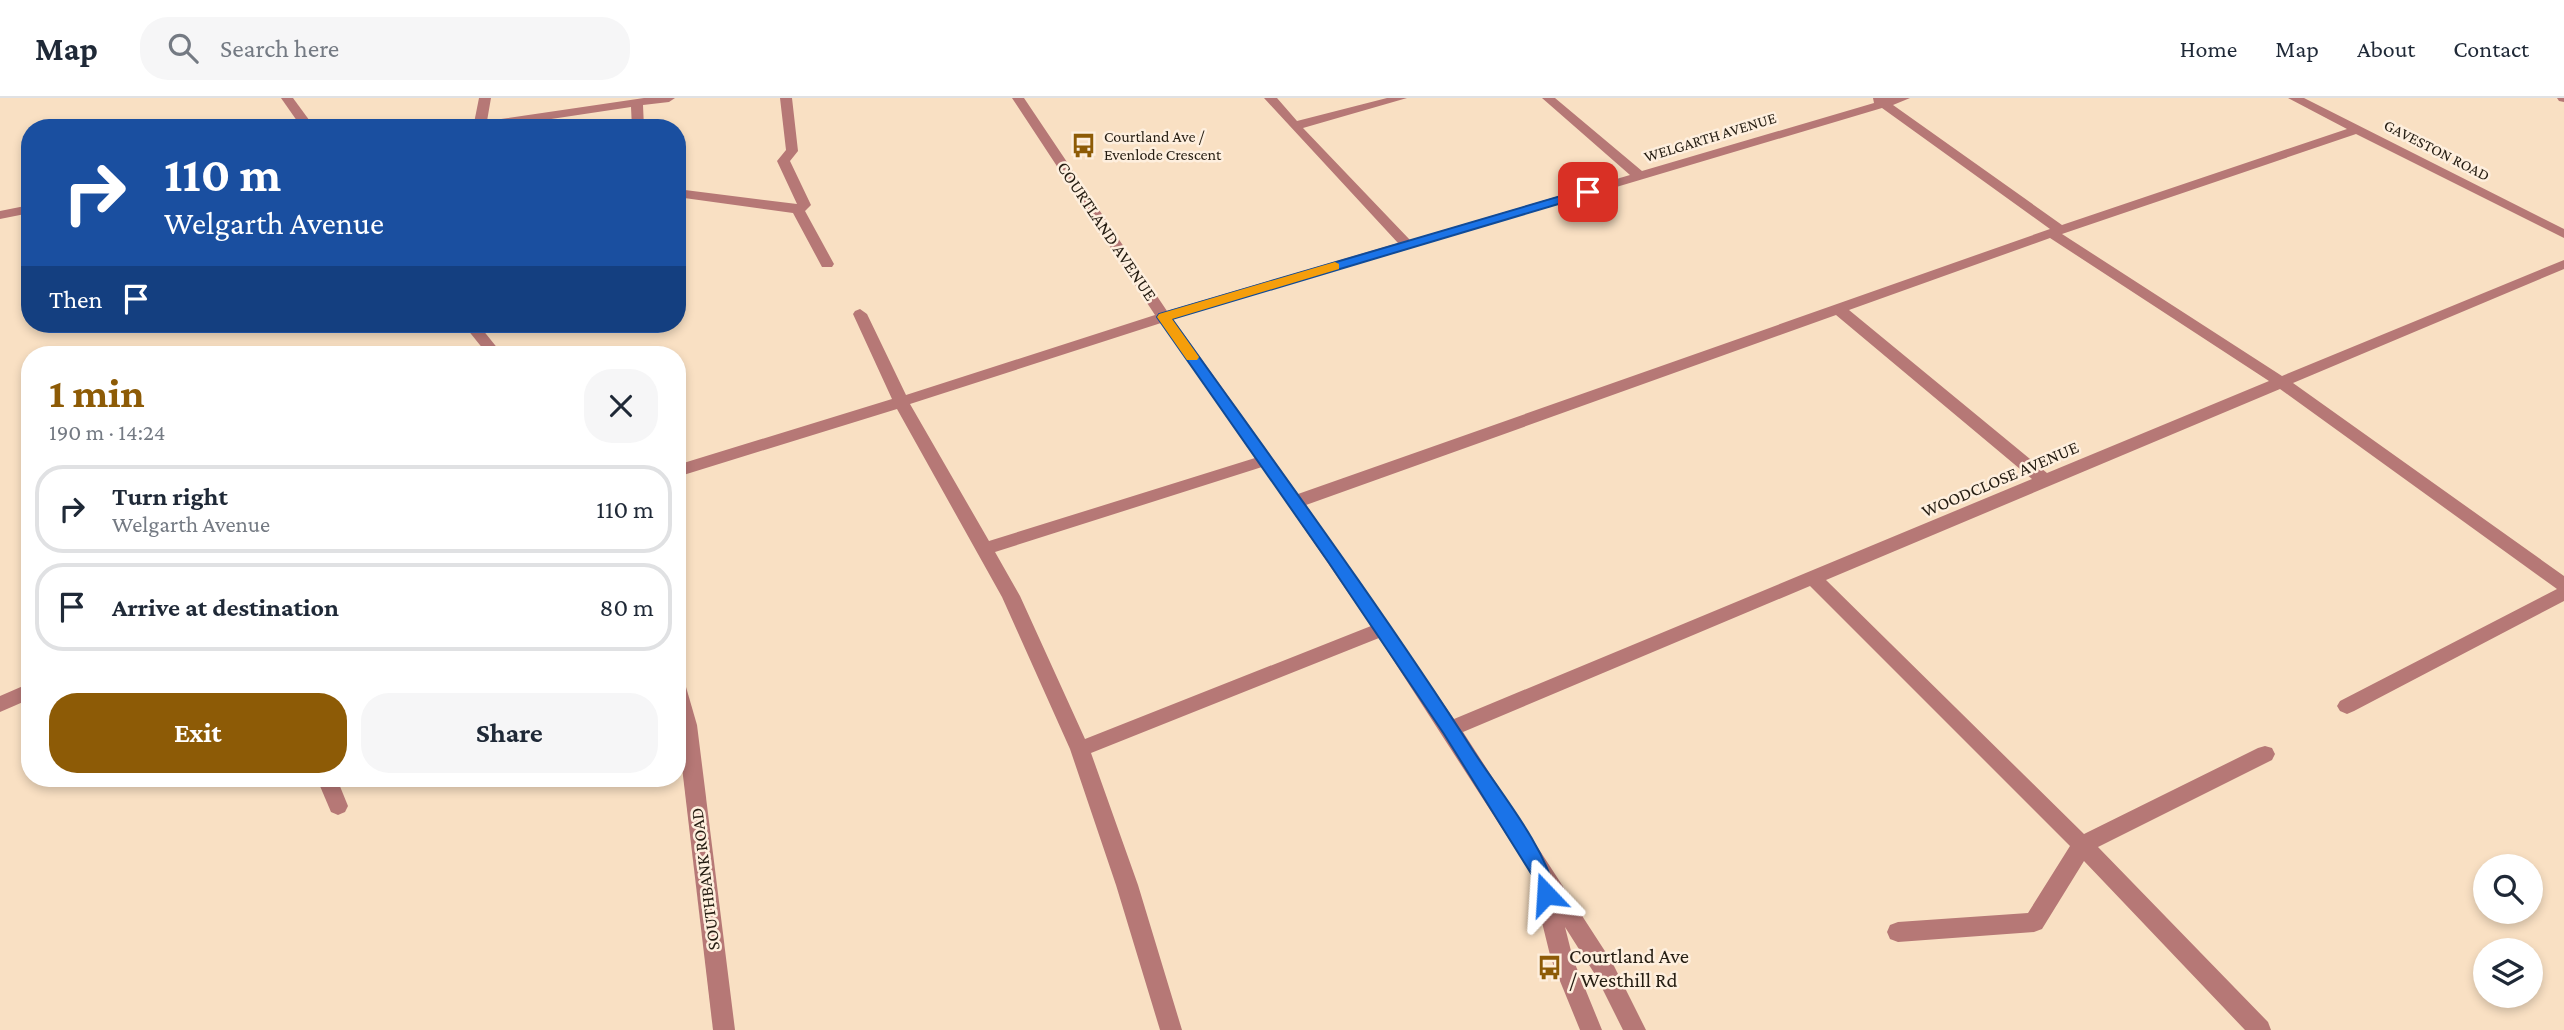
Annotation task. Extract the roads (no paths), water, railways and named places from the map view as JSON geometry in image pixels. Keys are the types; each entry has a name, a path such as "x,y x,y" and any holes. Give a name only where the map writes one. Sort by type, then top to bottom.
{"street":[{"path":"287,98 302,119"},
{"path":"481,119 485,98"},
{"path":"523,119 669,98"},
{"path":"686,194 798,210 804,205 783,161 792,150 786,98"},
{"name":"COURTLAND AVENUE","path":"1018,98 1164,317 1266,460 1450,729 1604,969 1634,1030"},
{"path":"1270,98 1407,245"},
{"path":"1294,126 1401,98"},
{"path":"1548,98 1639,176"},
{"name":"WELGARTH AVENUE","path":"686,468 1164,317 1639,176 1880,101 1904,98"},
{"name":"GAVESTON ROAD","path":"2294,98 2564,234"},
{"path":"1880,101 2056,232 2281,382 2564,585"},
{"path":"637,103 638,119"},
{"path":"1295,502 2056,232 2357,130"},
{"path":"798,210 827,264"},
{"path":"0,215 21,211"},
{"name":"WOODCLOSE AVENUE","path":"1450,729 2564,264"},
{"path":"1840,310 2045,481"},
{"path":"860,314 901,402 1011,596 1080,749 1127,885 1171,1030"},
{"path":"984,549 1266,460"},
{"path":"1812,578 2082,845 2260,1030"},
{"path":"2347,706 2564,593"},
{"path":"1080,749 1382,629"},
{"path":"0,704 21,695"},
{"name":"SOUTHBANK ROAD","path":"686,721 724,1030"},
{"path":"1898,932 2034,922 2082,845 2265,754"},
{"path":"330,787 338,806"},
{"path":"1541,872 1562,959 1591,1030"}],"place":[{"name":"Courtland Ave / Evenlode Crescent","path":"1084,145"},
{"name":"Courtland Ave / Westhill Rd","path":"1549,968"}]}
